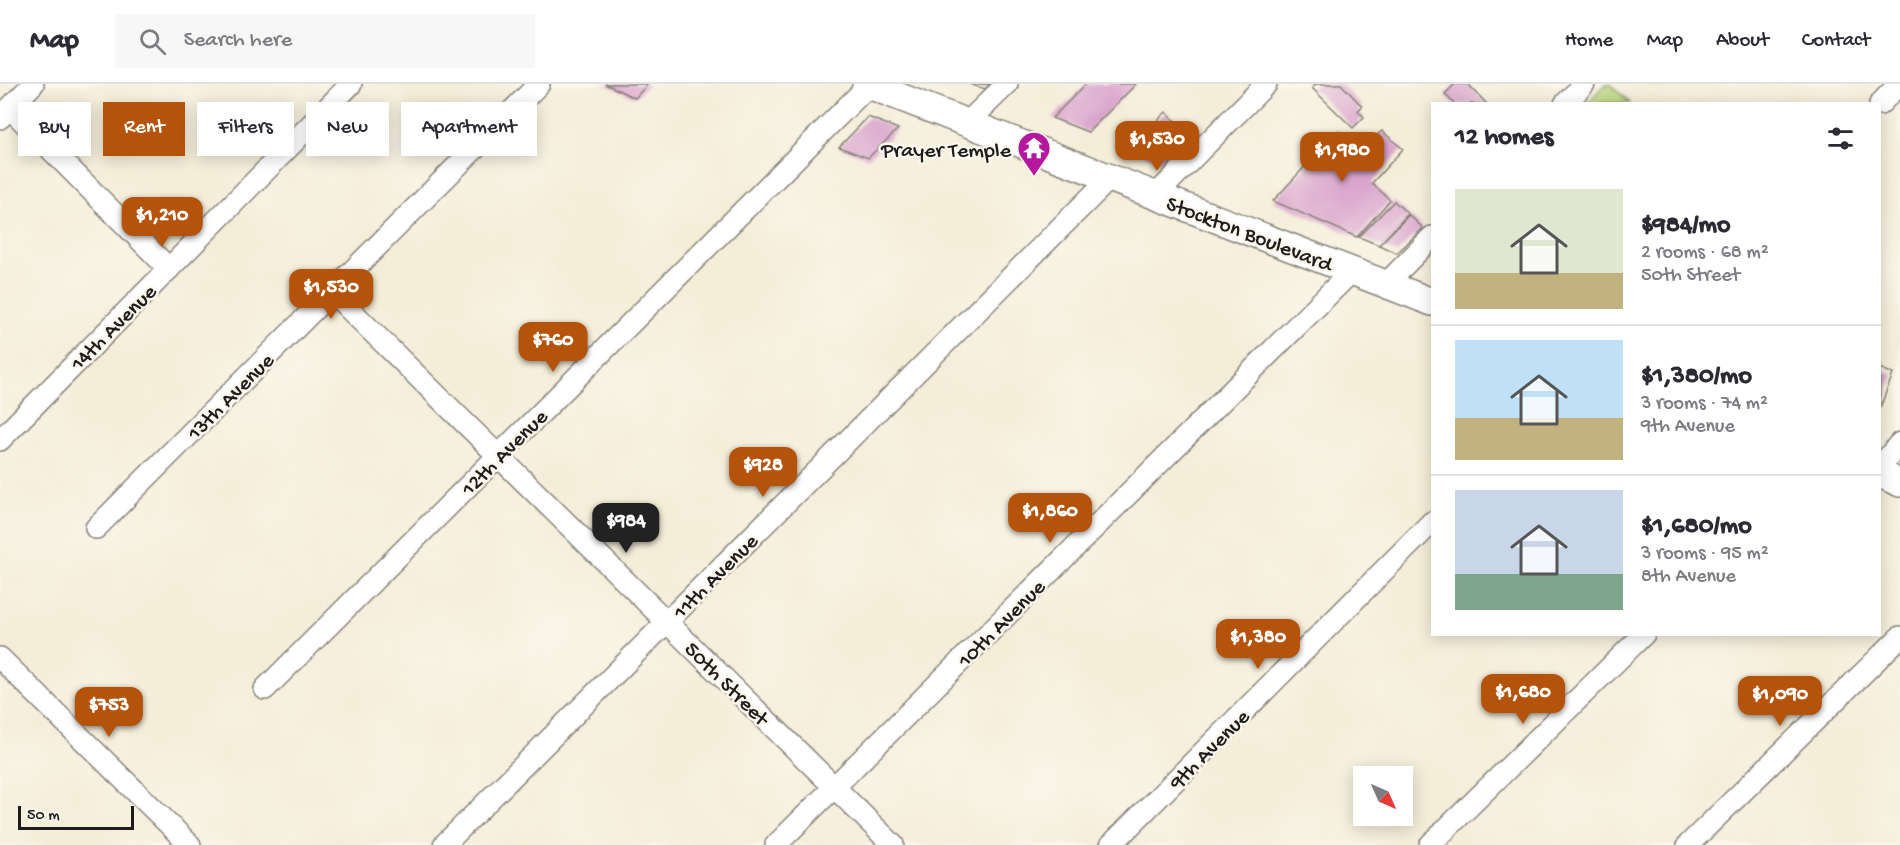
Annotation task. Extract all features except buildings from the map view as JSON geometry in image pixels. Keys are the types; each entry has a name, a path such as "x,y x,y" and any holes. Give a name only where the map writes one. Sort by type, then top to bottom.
{"main road":[{"name":"Stockton Boulevard","path":"867,85 1431,302"},
{"path":"1881,474 1900,483"}],"street":[{"path":"33,84 5,113 169,269"},
{"name":"14th Avenue","path":"0,440 351,84"},
{"name":"13th Avenue","path":"96,528 539,84"},
{"path":"967,123 1007,84"},
{"path":"1155,196 1266,84"},
{"path":"1567,102 1584,84"},
{"path":"1881,103 1899,84"},
{"name":"12th Avenue","path":"265,689 867,85"},
{"name":"11th Avenue","path":"444,845 1110,178"},
{"path":"1386,284 1431,238"},
{"name":"10th Avenue","path":"776,845 1352,271"},
{"name":"50th Street","path":"332,292 893,845"},
{"path":"1881,466 1900,442"},
{"name":"9th Avenue","path":"1111,845 1431,523"},
{"path":"1430,845 1642,636"},
{"path":"1688,845 1900,637"},
{"path":"0,658 190,845"}],"green space":[{"path":"1606,84 1610,84 1629,102 1588,102"}],"place":[{"name":"Prayer Temple","path":"1034,177"}]}
